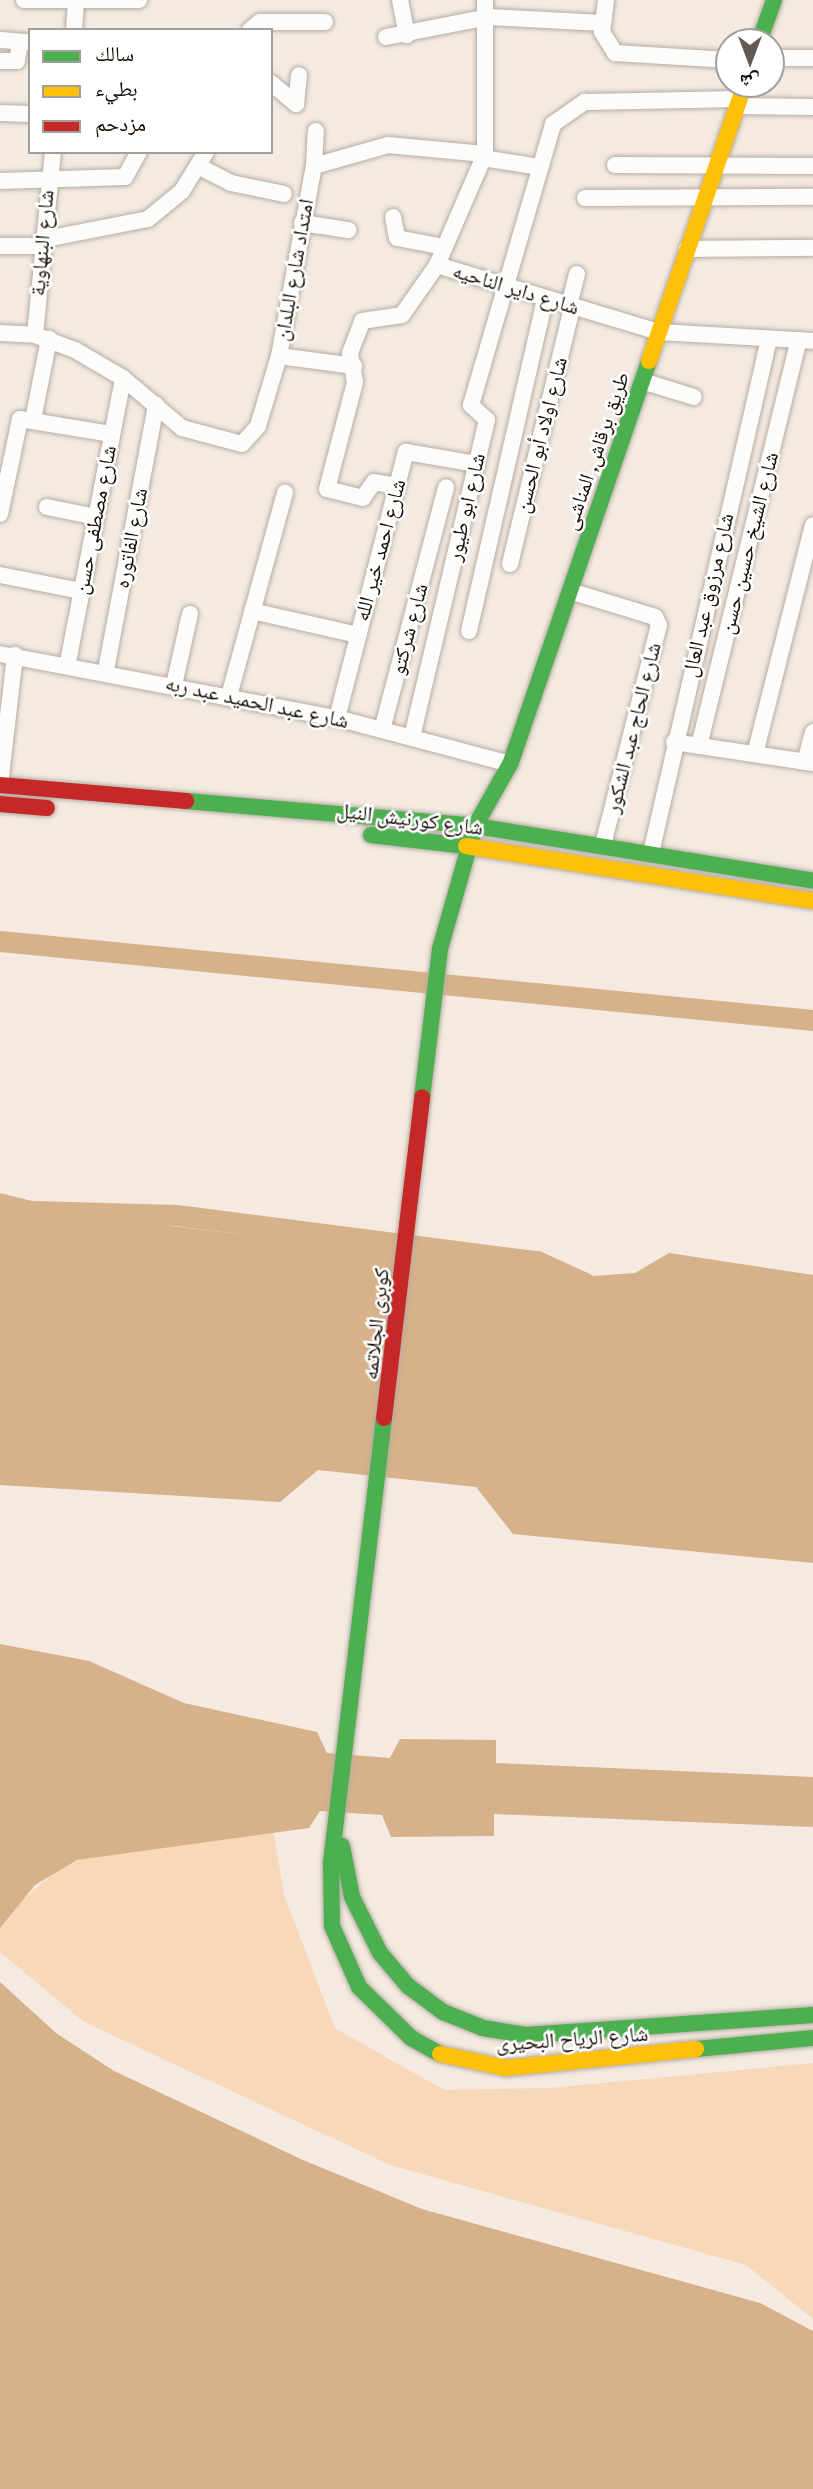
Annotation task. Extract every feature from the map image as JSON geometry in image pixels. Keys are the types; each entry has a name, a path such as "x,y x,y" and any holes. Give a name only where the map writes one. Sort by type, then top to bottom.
{"main road":[{"path":"765,28 774,0"},
{"name":"طريق برقاش, المناشى","path":"475,826 510,764 740,98"},
{"name":"شارع كورنيش النيل","path":"0,785 475,826 813,881"},
{"path":"0,804 72,811"},
{"name":"شارع كورنيش النيل","path":"232,824 466,846 813,901"},
{"name":"كوبرى الجلاتمه","path":"341,1823 447,913 466,846 475,826"},
{"path":"749,890 753,870"},
{"name":"شارع الرياح البحيرى","path":"341,1823 352,1897 380,1953 408,1986 443,2012 483,2028 526,2035 813,2015"},
{"name":"شارع الرياح البحيرى","path":"341,1823 330,1886 340,1955 385,2015 447,2059 506,2068 813,2038"}],"street":[{"path":"24,0 139,0"},
{"path":"400,0 407,35"},
{"name":"شارع داير الناحيه","path":"485,0 489,17 484,156 437,265 659,332 806,340"},
{"path":"606,0 604,40 622,56 715,59"},
{"path":"74,28 76,2"},
{"path":"386,37 489,17 603,23"},
{"path":"252,28 260,22 325,22"},
{"path":"0,40 25,42 18,61 0,61"},
{"path":"785,58 813,58"},
{"path":"273,85 296,104 299,75"},
{"path":"503,286 553,124 585,102 715,97"},
{"path":"754,98 813,107"},
{"path":"0,113 28,114"},
{"name":"امتداد شارع البلدان","path":"156,405 182,428 242,444 258,426 279,356 314,166 316,131"},
{"path":"314,166 388,145 484,156 540,167"},
{"name":"شارع البنهاوية","path":"33,420 42,337 40,243 53,154"},
{"path":"0,181 48,182 125,177 138,154"},
{"path":"0,246 40,243 148,219 173,202 202,159 240,186 284,194"},
{"path":"615,165 813,166"},
{"path":"584,198 813,197"},
{"path":"394,217 397,238 444,247"},
{"path":"302,223 348,230"},
{"path":"687,249 813,248"},
{"path":"397,486 374,482 363,498 327,489 354,366 350,353 357,327 368,317 402,315 437,265"},
{"name":"شارع اولاد أبو الحسن","path":"510,564 577,274"},
{"name":"شارع ابو طيور","path":"412,737 486,418 471,405 503,286"},
{"path":"469,631 545,299"},
{"path":"0,333 42,337 123,378 156,405"},
{"name":"شارع مرزوق عبد العال","path":"651,853 674,742 769,339"},
{"name":"شارع الشيخ حسين حسن","path":"699,746 806,340"},
{"path":"279,356 354,366"},
{"name":"شارع مصطفى حسن","path":"68,662 123,378"},
{"path":"642,381 694,397"},
{"name":"شارع الفاتوره","path":"106,670 156,405"},
{"path":"0,514 18,420 33,420 112,434"},
{"name":"شارع احمد خير الله","path":"337,718 408,450 476,464"},
{"name":"شارع شركتو","path":"382,730 446,487"},
{"path":"229,696 285,493"},
{"path":"47,507 96,517"},
{"path":"755,754 813,525"},
{"path":"0,575 81,591"},
{"name":"شارع الحاج عبد الشكور","path":"570,591 655,617 659,625 603,845"},
{"path":"253,611 358,635"},
{"path":"174,685 190,614"},
{"path":"0,785 7,654"},
{"name":"شارع عبد الحميد عبد ربه","path":"7,654 68,662 337,718 510,764"},
{"path":"674,742 809,763 813,732"}],"shaded area":[{"path":"0,1193 96,1217 593,1276 635,1273 669,1253 813,1275 813,1563 513,1534 476,1487 318,1470 280,1502 0,1485"},
{"path":"0,1644 89,1661 184,1703 317,1732 327,1753 390,1758 400,1739 496,1740 496,1763 813,1777 813,1827 494,1814 494,1836 391,1837 382,1815 320,1811 309,1828 77,1860 35,1885 0,1928"},
{"path":"273,1828 284,1895 335,2028 444,2090 549,2088 813,2063 813,2319 746,2265 390,2165 84,2022 0,1952 0,1928 15,1906 62,1866 94,1855"},
{"path":"0,1982 56,2033 114,2071 303,2160 422,2209 760,2303 813,2331 813,2489 0,2489"}],"waterway":[{"path":"0,941 813,1020"},
{"path":"0,1210 176,1215 537,1261 585,1283"}],"traffic: fast":[{"path":"764,28 774,0"},
{"path":"649,361 510,764 475,826 813,881"},
{"path":"186,801 475,826 440,949 422,1097"},
{"path":"371,835 466,846"},
{"path":"384,1418 331,1864 332,1926 359,1987 411,2038 440,2054"},
{"path":"342,1846 352,1897 380,1953 408,1986 443,2012 483,2028 526,2035 813,2015"},
{"path":"696,2049 813,2038"}],"traffic: slow":[{"path":"649,361 740,98"},
{"path":"466,846 813,901"},
{"path":"440,2054 506,2068 696,2049"}],"traffic: jam":[{"path":"0,785 186,801"},
{"path":"0,804 47,808"},
{"path":"384,1418 422,1097"}]}
